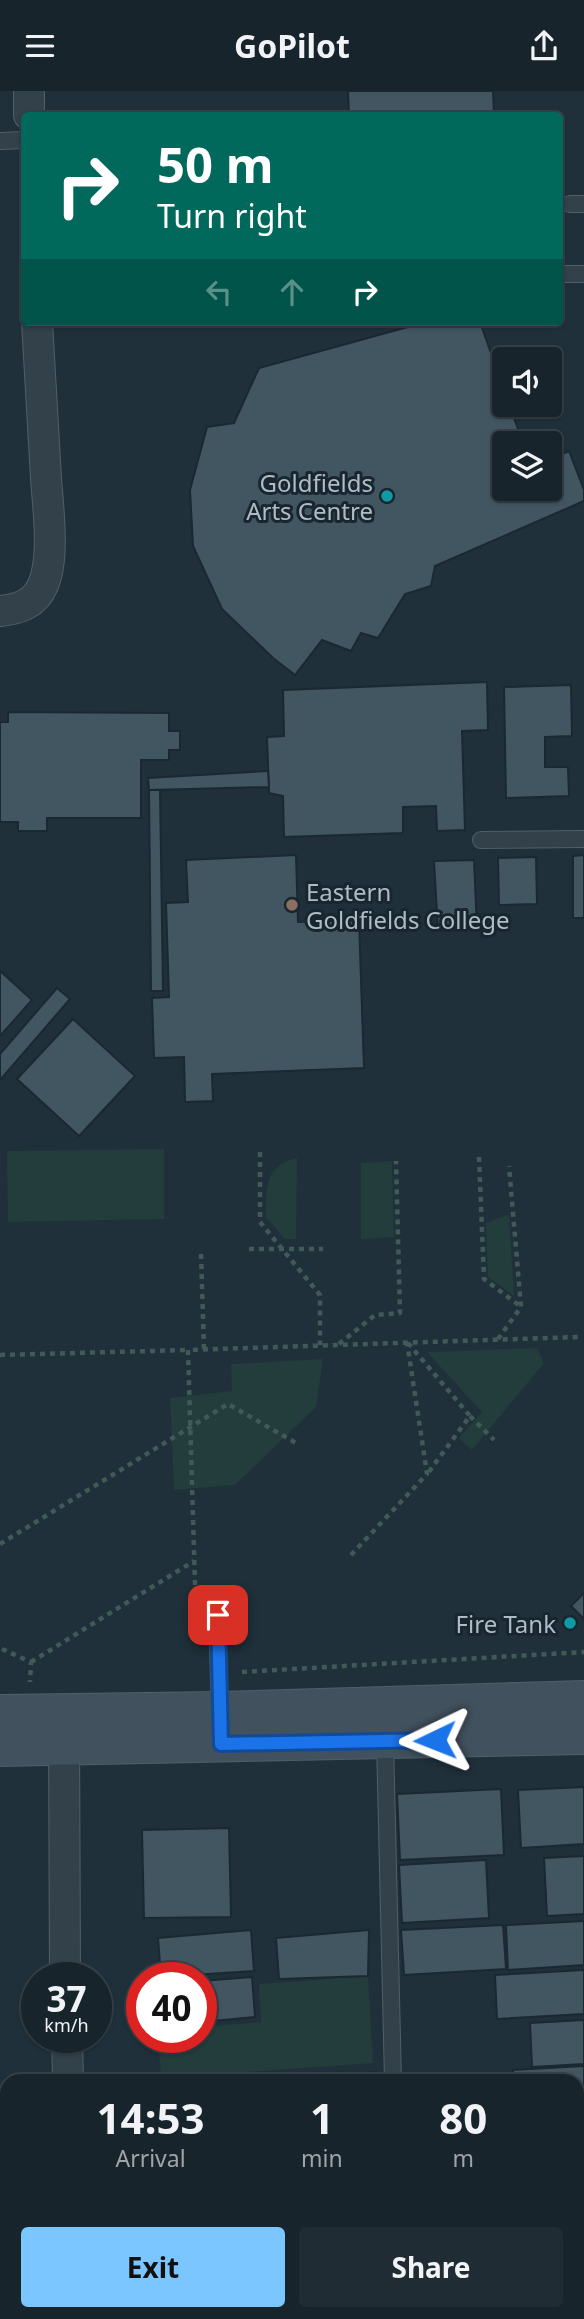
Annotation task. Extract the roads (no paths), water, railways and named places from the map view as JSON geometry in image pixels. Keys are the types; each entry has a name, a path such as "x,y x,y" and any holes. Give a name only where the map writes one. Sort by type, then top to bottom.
{"street":[{"path":"29,91 29,112"},
{"path":"0,611 18,608 36,598 46,578 49,542 37,326"},
{"path":"10,1699 57,1714 385,1741 584,1735"},
{"path":"221,1727 584,1700"},
{"path":"0,1747 57,1714"},
{"path":"57,1714 65,1962"},
{"path":"67,2053 68,2074"}],"lane":[{"path":"0,141 21,140"},
{"path":"563,274 584,274"},
{"path":"481,840 584,839"},
{"path":"218,1615 221,1727"},
{"path":"385,1741 393,2074"}],"place":[{"name":"Goldfields Arts Centre","path":"387,496"},
{"name":"Eastern Goldfields College","path":"292,905"},
{"name":"Fire Tank","path":"570,1623"}]}
